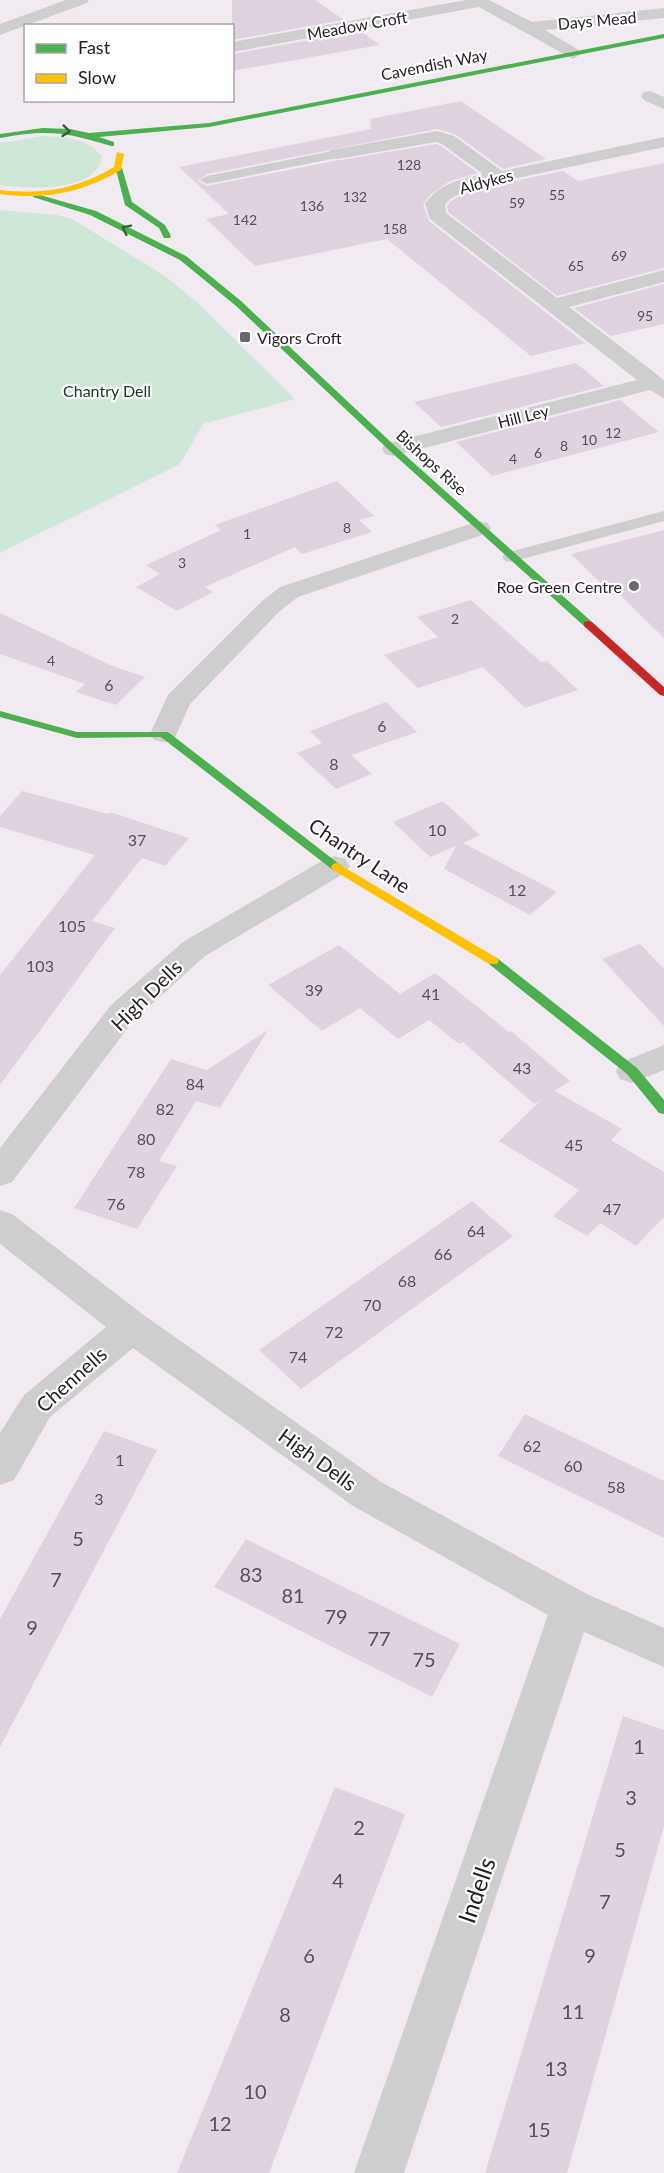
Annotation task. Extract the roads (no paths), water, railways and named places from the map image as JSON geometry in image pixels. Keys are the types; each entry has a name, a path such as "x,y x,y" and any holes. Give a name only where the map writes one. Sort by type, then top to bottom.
{"street":[{"path":"0,30 81,0"},
{"path":"479,1 530,27 573,54"},
{"name":"Meadow Croft","path":"234,47 479,1"},
{"name":"Days Mead","path":"530,27 556,22 664,13"},
{"path":"23,20 36,24"},
{"name":"Cavendish Way","path":"92,135 121,130 157,130 209,125 664,36"},
{"name":"Cavendish Way","path":"0,121 92,135 110,143 123,158"},
{"name":"Cavendish Way","path":"153,143 209,125"},
{"name":"Cavendish Way","path":"0,136 41,129"},
{"path":"337,154 437,136 448,140 497,176"},
{"name":"Aldykes","path":"659,387 437,214 435,204 443,195 464,184 664,142"},
{"path":"2,193 36,195 71,191 100,181 123,158"},
{"name":"Bishops Rise","path":"123,158 128,203 162,227 178,255"},
{"name":"Bishops Rise","path":"36,195 93,213 178,255 238,303 479,528 664,693"},
{"path":"555,305 663,276"},
{"name":"Hill Ley","path":"393,449 659,387"},
{"path":"0,714 77,735 164,734 178,701 271,606 289,592 479,528"},
{"name":"Chantry Lane","path":"164,734 334,866 501,966 632,1071 664,1109"},
{"name":"High Dells","path":"0,1173 122,1013 194,949 334,866"},
{"path":"632,1071 664,1057"},
{"name":"High Dells","path":"0,1224 132,1327 367,1494 572,1607 664,1648"},
{"name":"Chennells","path":"0,1468 37,1406 132,1327"},
{"name":"Indells","path":"379,2173 572,1607"}],"lane":[{"path":"207,180 337,154"},
{"path":"511,557 664,516"}],"place":[{"name":"Vigors Croft","path":"245,337"},
{"name":"Roe Green Centre","path":"634,586"}],"park label":[{"name":"Chantry Dell","path":"107,390"}]}
